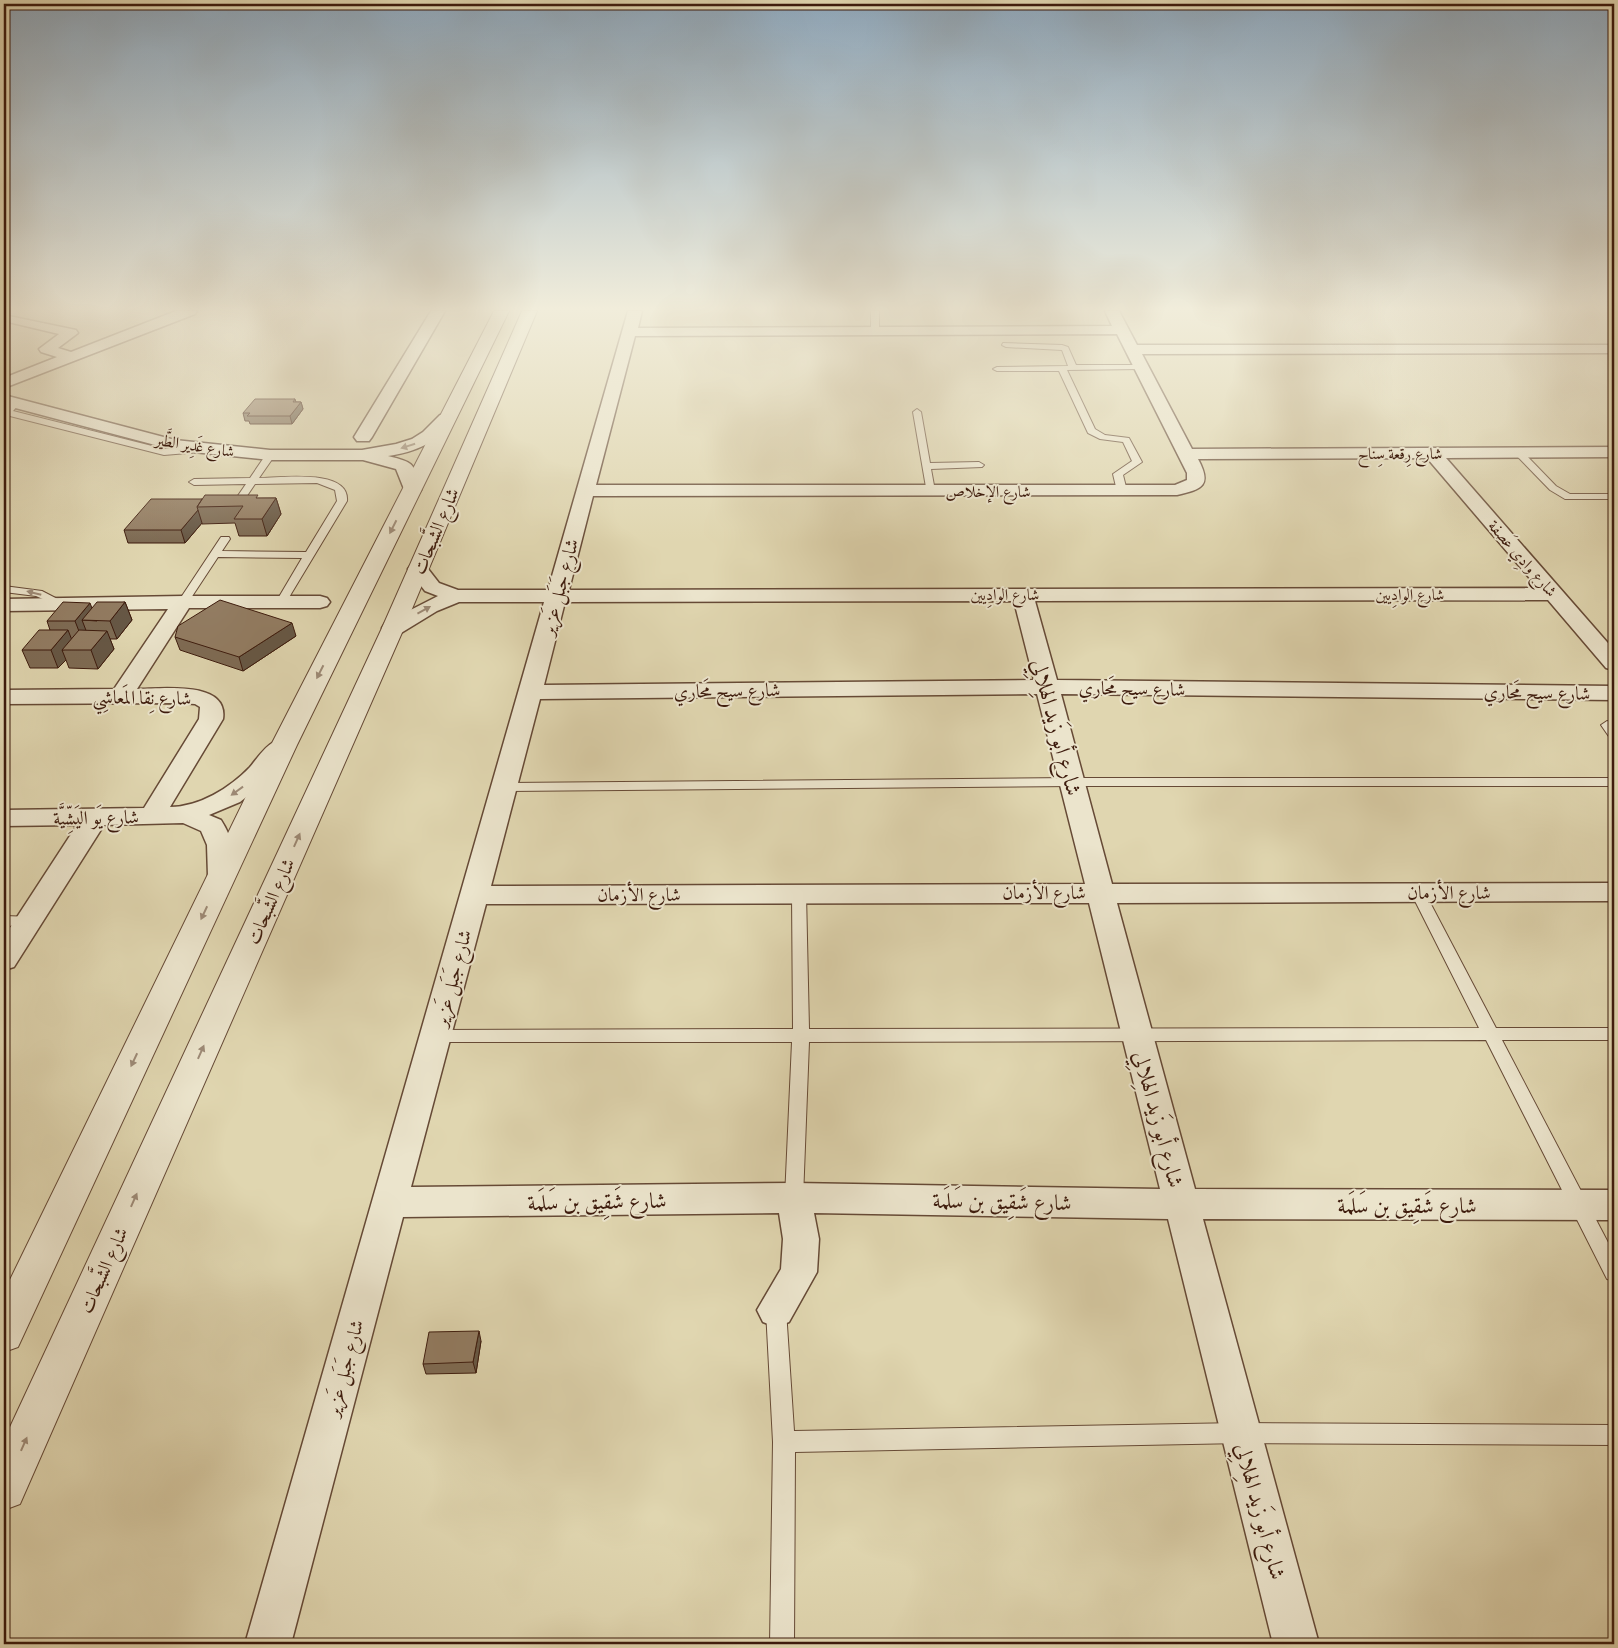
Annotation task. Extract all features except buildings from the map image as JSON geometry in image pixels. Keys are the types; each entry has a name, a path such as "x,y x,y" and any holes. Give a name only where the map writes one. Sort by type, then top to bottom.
{"street":[{"path":"363,437 392,388"},
{"name":"شارع الشَّبحات","path":"4,1334 284,745 462,388"},
{"name":"شارع الشَّبحات","path":"4,1488 394,628 497,388"},
{"name":"شارع جَبَل عَزير","path":"268,1644 614,388"},
{"name":"شارع الإخلاص","path":"585,491 1177,490 1196,483 1196,474 1152,388"},
{"name":"شارع غَدِير الطَّير","path":"10,402 174,445 270,455 362,456 399,449 418,443 429,436 446,419"},
{"name":"شارع رِقعة سِناح","path":"1186,454 1614,452"},
{"name":"شارع وادِي عَصفة","path":"1432,453 1614,664"},
{"name":"شارع غَدِير الطَّير","path":"362,456 402,465 406,468 412,490"},
{"name":"شارع الوادِيين","path":"418,569 432,587 456,596 1554,594"},
{"name":"شارع أبو زَيد الهِلالِي","path":"1022,594 1296,1644"},
{"name":"شارع الوادِيين","path":"394,628 430,607 456,596"},
{"path":"122,695 183,602"},
{"path":"4,605 320,602"},
{"name":"شارع سيح مَحاري","path":"530,692 1047,687 1614,693"},
{"name":"شارع نِقا المَعاشِي","path":"4,697 122,695 192,697 204,699 211,704 213,711 211,719 152,816"},
{"name":"شارع يَو اليَشِّيَّة","path":"4,818 187,815 231,796 250,782 284,745"},
{"name":"شارع يَو اليَشِّيَّة","path":"187,815 212,826 220,845 222,876"},
{"path":"4,960 16,921 95,818"},
{"name":"شارع الأزمان","path":"475,895 1614,892"},
{"path":"776,1310 800,1272 801,1239 794,1198"},
{"name":"شارع شَقِيق بن سَلَمة","path":"390,1202 794,1198 1182,1204 1614,1205"}],"lane":[{"path":"1071,388 1091,431 1102,437 1126,440 1128,442 1137,462 1118,474 1122,491"},
{"path":"917,412 930,491"},
{"path":"1519,452 1553,488 1568,497 1612,497"},
{"path":"233,510 270,455"},
{"path":"926,466 979,465"},
{"path":"194,482 317,480 336,485 341,490 344,495 342,501 281,602"},
{"path":"183,602 225,539"},
{"path":"215,554 309,555"},
{"path":"4,589 38,593 63,605"},
{"path":"504,787 1072,782 1614,782"},
{"path":"1417,892 1614,1273"},
{"path":"794,1198 801,1034 798,893"},
{"path":"436,1036 1614,1034"},
{"path":"776,1310 784,1442 782,1644"},
{"path":"784,1442 1241,1433 1614,1435"}]}
